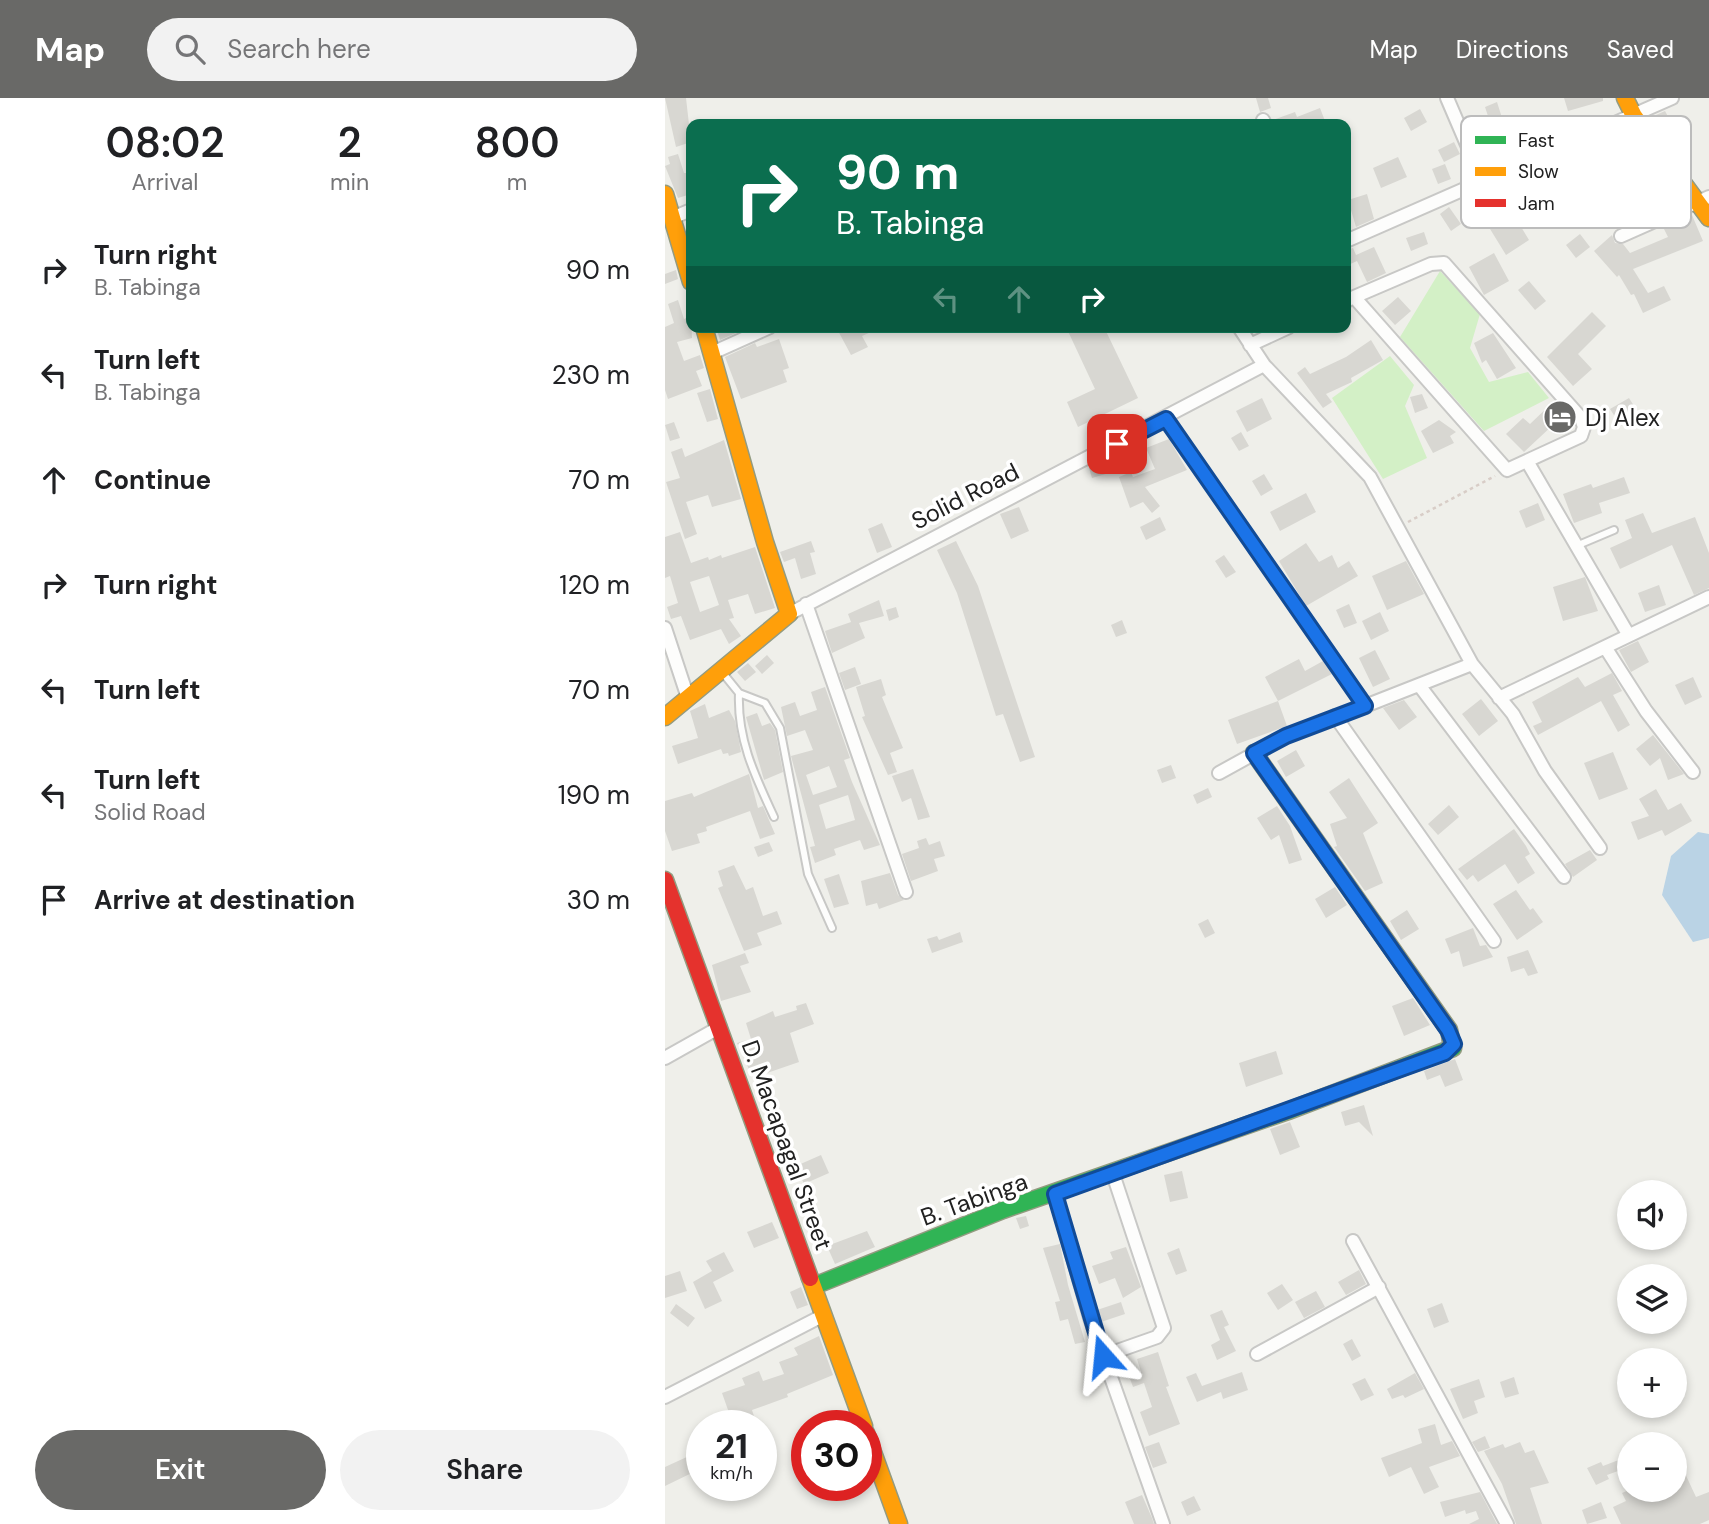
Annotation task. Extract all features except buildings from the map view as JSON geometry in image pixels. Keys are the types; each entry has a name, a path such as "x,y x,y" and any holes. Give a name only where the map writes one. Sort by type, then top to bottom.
{"street":[{"path":"1447,98 1461,131"},
{"path":"1625,98 1634,116 1672,98"},
{"path":"1691,185 1703,200 1709,218"},
{"path":"1351,239 1461,191"},
{"path":"665,194 686,265"},
{"path":"672,218 686,212"},
{"path":"1621,236 1639,228"},
{"path":"1351,299 1436,262 1449,266 1583,422 1581,436 1507,470 1351,300"},
{"path":"706,333 765,542 789,614"},
{"path":"712,353 756,333"},
{"path":"1243,333 1264,365 1356,461 1382,496 1472,664 1528,737 1545,771 1601,848"},
{"path":"1250,345 1276,333"},
{"name":"Solid Road","path":"665,717 789,614 806,604 1166,419 1264,365"},
{"path":"1166,419 1365,706"},
{"path":"1527,461 1628,635"},
{"path":"1499,698 1709,597"},
{"path":"806,604 906,892"},
{"path":"665,628 688,698"},
{"path":"1605,647 1646,711 1693,772"},
{"path":"1219,773 1254,753 1335,716 1472,664"},
{"path":"1419,685 1564,877"},
{"path":"1335,716 1494,940"},
{"name":"B. Tabinga","path":"814,1286 1003,1210 1113,1174 1453,1048 1453,1039 1448,1030 1254,753"},
{"name":"D. Macapagal Street","path":"665,880 858,1410"},
{"path":"665,1058 720,1027"},
{"path":"1103,1356 1157,1337 1164,1328 1113,1174"},
{"path":"1055,1194 1103,1356 1163,1524"},
{"path":"1353,1241 1507,1524"},
{"path":"1257,1354 1379,1287"},
{"path":"665,1397 824,1315"},
{"path":"882,1477 899,1524"}],"lane":[{"path":"1575,547 1614,530"},
{"path":"721,670 739,693 765,703 781,728 808,874 832,928"},
{"path":"739,693 738,716 744,743 773,817"}],"path":[{"path":"1399,527 1507,470"}],"green space":[{"path":"1440,271 1480,314 1470,348 1489,382 1528,372 1549,398 1484,431 1400,337"},
{"path":"1390,356 1414,385 1405,406 1427,458 1383,479 1332,398"}],"water":[{"path":"1698,832 1709,834 1709,938 1693,942 1662,895 1671,856"}],"traffic: fast":[{"path":"814,1286 1003,1210 1288,1111 1453,1048 1451,1040"}],"traffic: slow":[{"path":"1625,98 1634,116"},
{"path":"665,194 686,265"},
{"path":"1691,194 1709,218"},
{"path":"665,717 789,614 765,542 706,333"},
{"path":"1254,753 1449,1030 1451,1040"},
{"path":"810,1278 858,1410"},
{"path":"882,1477 899,1524"}],"traffic: jam":[{"path":"665,880 810,1278"}],"place":[{"name":"Dj Alex","path":"1560,417"}],"route":[{"path":"1103,1356 1055,1194 1445,1053 1453,1048 1454,1044 1448,1030 1254,753 1286,736 1365,706 1166,419 1117,444"}]}
